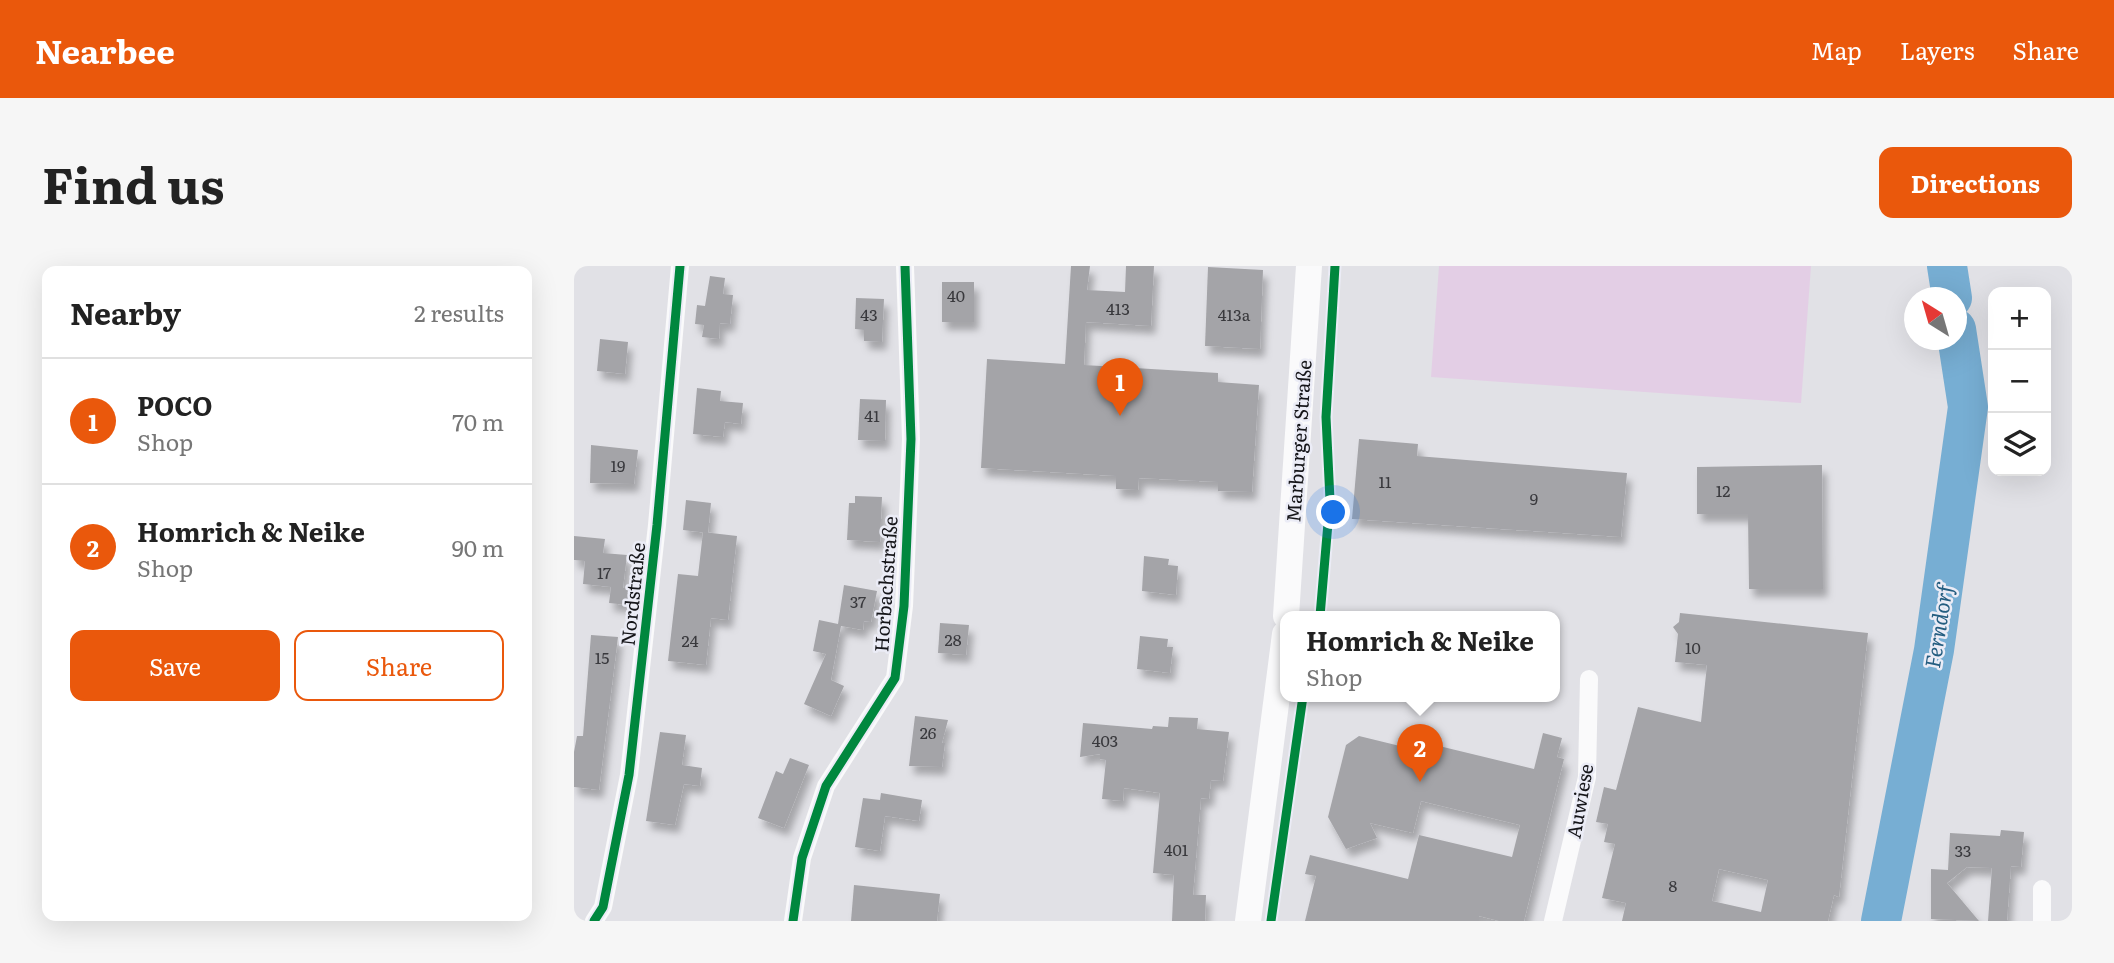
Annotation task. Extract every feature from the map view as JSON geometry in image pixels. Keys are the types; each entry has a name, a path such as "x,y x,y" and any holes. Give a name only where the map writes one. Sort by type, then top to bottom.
{"main road":[{"name":"Marburger Straße","path":"1286,611 1309,266"},
{"path":"1248,921 1280,673"}],"street":[{"name":"Nordstraße","path":"594,921 603,907 629,775 657,525 680,266"},
{"name":"Horbachstraße","path":"793,921 802,858 826,786 895,678 904,606 911,439 905,266"},
{"name":"Auwiese","path":"1553,921 1587,777 1589,679"},
{"path":"2042,890 2042,921"}],"shaded area":[{"path":"1439,266 1811,266 1801,403 1431,377"}],"building":[{"path":"1071,266 1090,266 1087,290 1125,292 1126,266 1154,266 1151,326 1086,322 1084,365 1218,373 1218,382 1259,385 1252,492 1218,491 1218,482 1139,478 1138,490 1116,489 1116,476 981,468 987,359 1065,364"},
{"path":"1208,267 1263,270 1260,349 1205,346"},
{"path":"710,276 725,278 723,294 733,295 730,324 720,323 719,339 702,337 704,325 695,324 697,305 705,306"},
{"path":"942,282 974,282 974,322 942,322"},
{"path":"856,298 884,299 882,342 864,341 864,330 855,329"},
{"path":"600,339 628,342 625,374 597,371"},
{"path":"697,388 721,391 720,401 743,403 741,424 725,422 723,437 693,434"},
{"path":"860,399 886,400 885,441 858,440"},
{"path":"1359,439 1418,444 1417,456 1627,473 1621,537 1352,519"},
{"path":"591,445 638,450 634,484 590,483"},
{"path":"1822,465 1823,589 1749,589 1748,514 1697,514 1697,467"},
{"path":"855,496 882,497 880,542 847,540 849,503 855,503"},
{"path":"686,500 711,503 708,533 683,530"},
{"path":"703,532 737,536 728,620 711,618 706,665 668,661 678,574 698,576"},
{"path":"574,536 605,539 603,553 627,555 623,588 629,588 627,605 609,603 611,587 583,584 585,561 574,560"},
{"path":"1144,556 1169,559 1168,565 1178,566 1176,595 1142,591"},
{"path":"844,585 877,591 871,622 864,621 863,630 841,626 831,680 844,686 831,716 804,704 826,654 813,651 819,620 838,624"},
{"path":"1680,613 1868,633 1839,897 1834,895 1828,921 1622,921 1626,903 1602,898 1615,844 1604,842 1608,824 1596,822 1604,787 1616,790 1638,707 1701,722 1707,665 1675,662 1678,634 1673,627 1679,622","holes":["1719,869 1768,880 1761,912 1712,901"]},
{"path":"940,623 969,625 966,655 938,653"},
{"path":"591,635 618,637 599,790 574,787 574,752 577,736 583,736"},
{"path":"1140,636 1168,639 1167,647 1173,647 1170,673 1137,669"},
{"path":"915,716 948,720 942,743 945,743 942,767 909,766"},
{"path":"1169,717 1198,718 1197,729 1229,732 1223,781 1211,780 1209,799 1201,798 1193,895 1206,895 1205,921 1172,921 1174,875 1153,873 1160,793 1124,788 1123,801 1102,799 1106,760 1100,759 1100,754 1080,757 1083,723 1152,729 1153,726 1168,727"},
{"path":"660,732 686,735 682,765 702,768 700,786 684,784 675,825 646,821"},
{"path":"1543,733 1562,738 1557,757 1564,759 1524,921 1499,921 1479,916 1479,921 1305,921 1316,876 1305,874 1310,855 1408,879 1419,835 1512,857 1520,825 1421,801 1413,833 1370,823 1377,838 1346,849 1328,817 1346,745 1359,736 1404,747 1406,738 1534,769"},
{"path":"790,758 809,765 784,828 758,818 776,771 783,774"},
{"path":"881,793 922,800 919,821 885,816 880,851 855,847 863,798 880,800"},
{"path":"2001,830 2024,832 2021,867 2011,866 2007,921 1988,921 1992,868 1967,867 1947,883 1979,921 1931,919 1931,869 1948,870 1950,833 2000,836"},
{"path":"854,885 940,894 937,921 851,921"}],"waterway":[{"name":"Ferndorf","path":"1947,266 1950,287"},
{"name":"Ferndorf","path":"1881,921 1934,650 1968,407 1959,350"}],"cycle path":[{"path":"594,921 603,907 629,775 657,525 680,266"},
{"path":"793,921 802,858 826,786 895,678 904,606 911,439 905,266"},
{"path":"1320,611 1330,500 1326,417 1335,266"},
{"path":"1271,921 1302,702"}],"place":[{"name":"POCO","path":"1120,416"},
{"name":"Homrich & Neike","path":"1420,782"}]}
